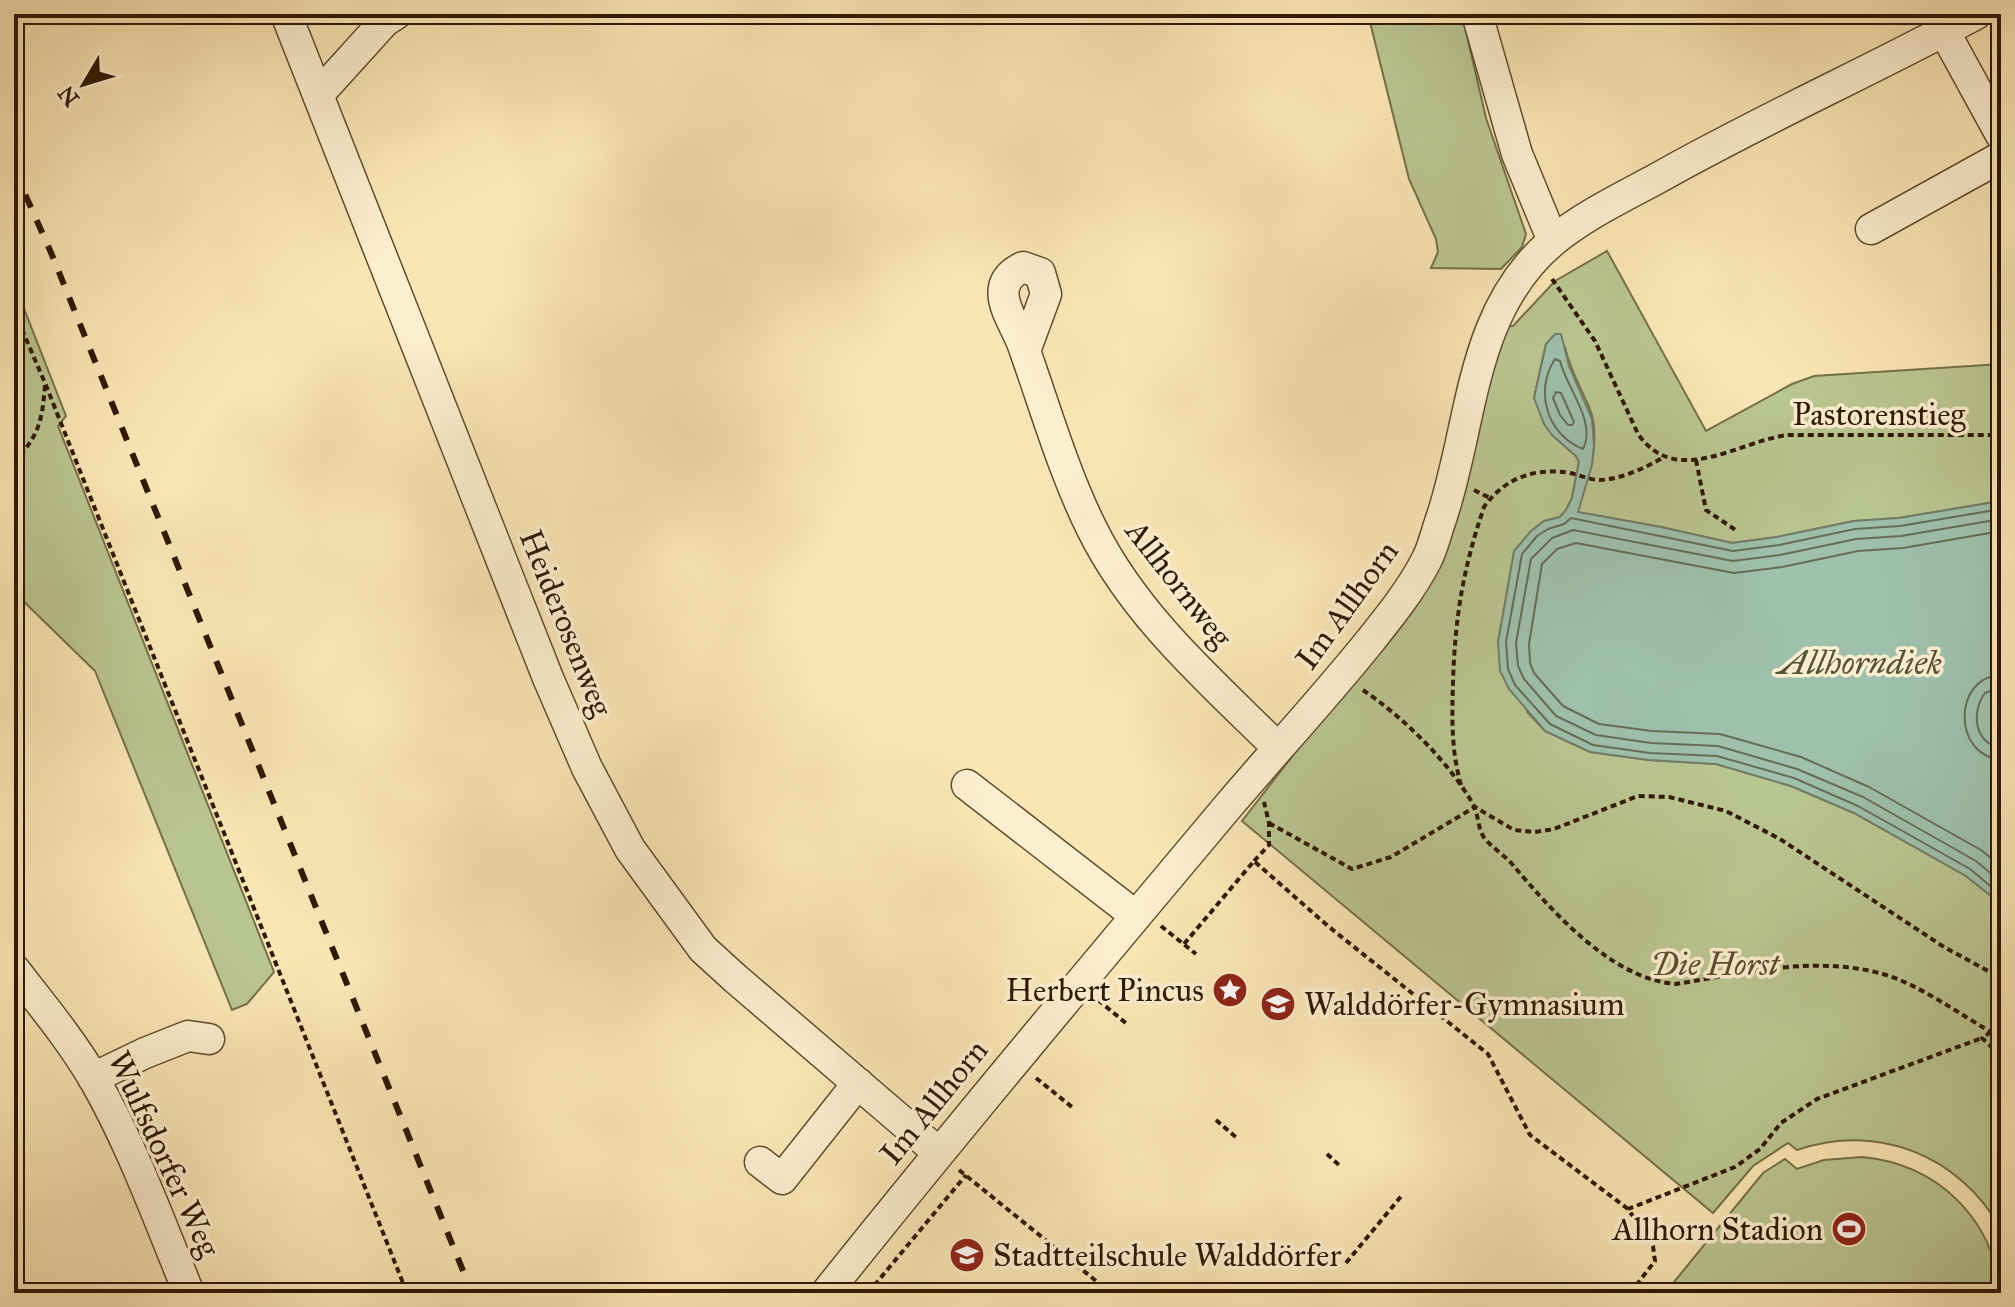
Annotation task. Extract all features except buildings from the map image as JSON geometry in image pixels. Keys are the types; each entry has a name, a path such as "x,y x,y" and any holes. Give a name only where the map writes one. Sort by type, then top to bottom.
{"street":[{"name":"Heiderosenweg","path":"286,14 548,678 587,768 630,849 703,949 939,1153"},
{"path":"318,95 385,21 396,14"},
{"path":"1477,14 1545,249"},
{"name":"Im Allhorn","path":"826,1293 1078,984 1396,609 1427,559 1454,481 1479,360 1490,330 1503,302 1545,249 1596,213 1727,139 1976,14"},
{"path":"1944,31 2001,135"},
{"path":"1871,229 2001,157"},
{"name":"Allhornweg","path":"1025,351 1091,529 1116,570 1170,640 1278,748"},
{"path":"967,785 1136,916"},
{"name":"Wulfsdorfer Weg","path":"14,969 93,1078 141,1173 189,1293"},
{"path":"93,1078 188,1036 209,1039"},
{"path":"760,1162 782,1179 858,1083"}],"path":[{"path":"1462,790 1451,739 1455,635 1462,578 1475,532 1490,498 1525,474 1539,470 1597,480 1615,478 1664,457 1649,447 1638,434 1595,341 1545,249"},
{"path":"14,311 407,1293"},
{"path":"14,463 31,443 40,425 45,383"},
{"name":"Pastorenstieg","path":"1664,457 1696,460 1735,452 1773,437 1788,435 2001,435"},
{"path":"1696,460 1706,510 1737,531"},
{"path":"1342,676 1383,704 1416,732 1475,807 1514,830 1535,832 1571,823 1638,796 1669,797 1726,811 1780,839 1944,947 2001,978"},
{"path":"1184,944 1269,845 1265,803 1250,781"},
{"path":"1269,823 1352,869 1391,857 1475,807"},
{"path":"1475,807 1481,832 1486,839 1543,901 1578,933 1633,973 1660,983 1676,984 1801,966 1865,971 1900,981 1991,1032"},
{"path":"1254,861 1328,926 1488,1054 1530,1135 1628,1209 1655,1254 1655,1261 1630,1293"},
{"path":"1170,933 1196,954"},
{"path":"1078,984 1127,1024"},
{"path":"1628,1209 1735,1167 1760,1149 1781,1123 1817,1099 1982,1038 2001,1025"},
{"path":"1982,1038 2001,1056"},
{"path":"1043,1083 1072,1107"},
{"path":"1216,1120 1238,1139"},
{"path":"939,1153 1107,1292"},
{"path":"1327,1154 1340,1166"},
{"path":"868,1293 966,1175"},
{"path":"1346,1263 1403,1194"}],"green space":[{"path":"1368,14 1462,14 1486,118 1526,234 1522,247 1501,269 1431,268 1438,252 1436,239 1409,179"},
{"name":"Die Horst","path":"1607,251 1706,431 1792,384 1814,376 2001,364 2001,501 1899,518 1854,521 1732,543 1577,512 1592,460 1593,420 1565,347 1546,344 1534,398 1552,435 1579,462 1572,498 1566,510 1560,517 1544,521 1506,603 1498,642 1528,713 1545,731 1590,752 1716,764 1791,786 1854,813 1943,863 1966,876 2001,904 2001,1229 1984,1203 1940,1165 1886,1143 1857,1140 1827,1142 1797,1150 1788,1143 1753,1166 1713,1213 1242,821 1421,590 1499,327 1513,326 1555,281"},
{"path":"14,283 66,416 58,426 274,972 247,1004 232,1010 95,671 14,592 14,476 17,473 14,466"},
{"name":"Allhorn Stadion","path":"1862,1157 1914,1171 1937,1183 1956,1199 1973,1218 1986,1241 1996,1266 2001,1293 1665,1293 1763,1173 1785,1159 1797,1169 1824,1160"}],"water":[{"name":"Allhorndiek","path":"1555,334 1561,334 1569,366 1592,419 1592,465 1578,512 1732,543 1854,521 1899,518 2001,501 2001,700 1995,716 2001,732 2001,904 1966,876 1943,863 1854,813 1791,786 1716,764 1590,752 1545,731 1509,689 1500,671 1498,642 1514,551 1531,531 1544,521 1560,517 1566,510 1572,498 1579,462 1544,424 1534,398 1546,344"}],"railway":[{"path":"14,169 52,255 472,1293"}],"place":[{"name":"Herbert Pincus","path":"1230,990"},
{"name":"Walddörfer-Gymnasium","path":"1278,1004"},
{"name":"Allhorn Stadion","path":"1849,1229"},
{"name":"Stadtteilschule Walddörfer","path":"967,1255"}]}
